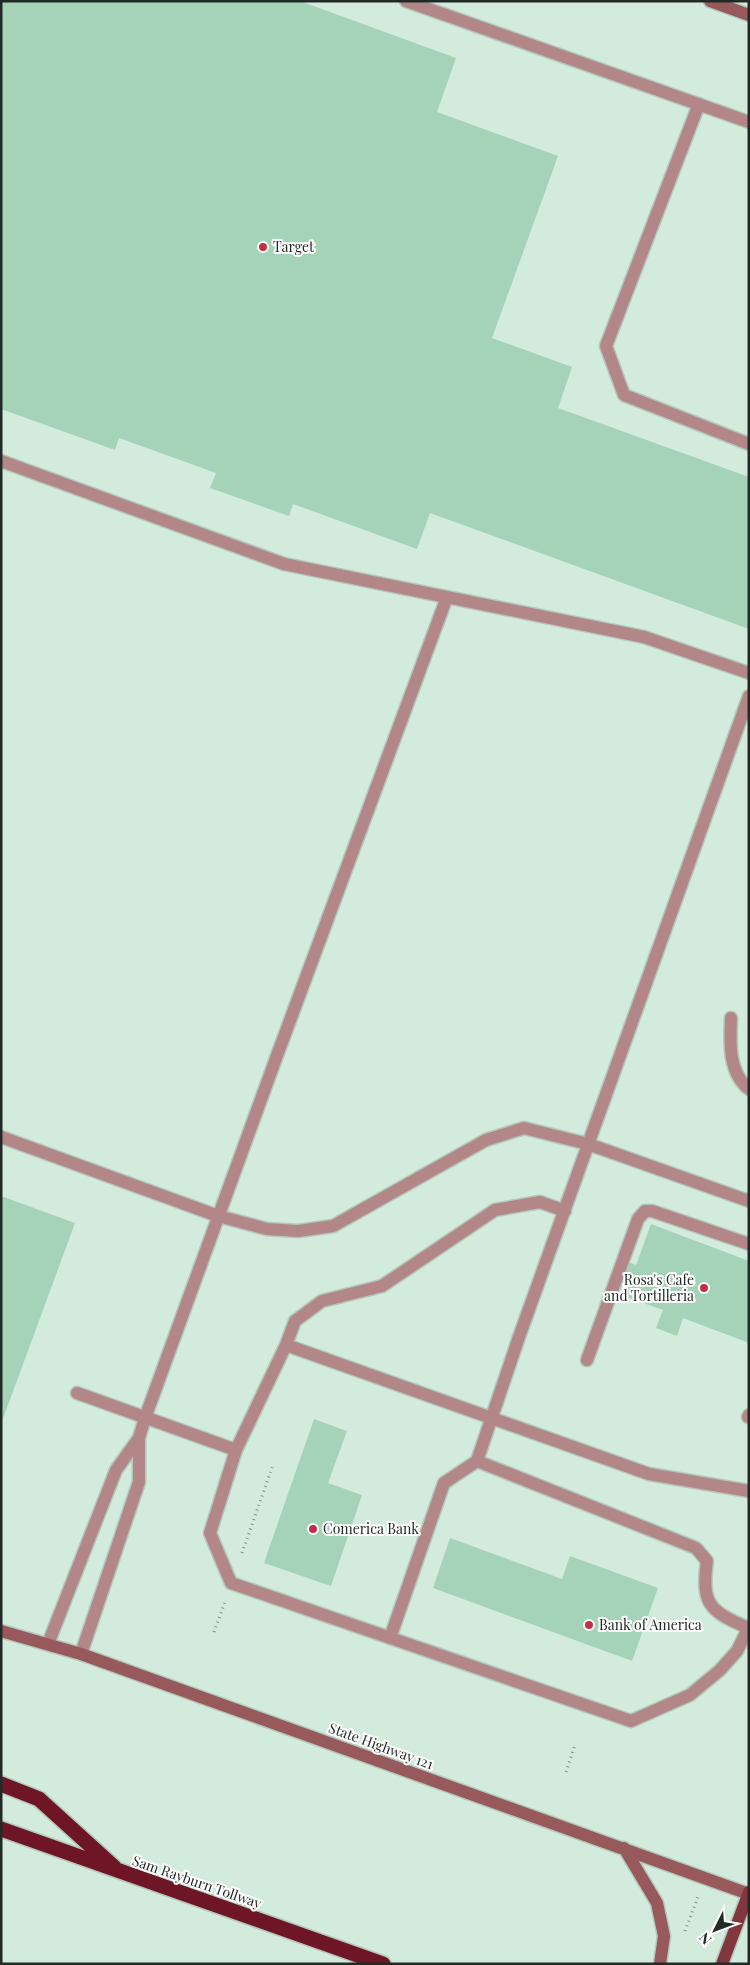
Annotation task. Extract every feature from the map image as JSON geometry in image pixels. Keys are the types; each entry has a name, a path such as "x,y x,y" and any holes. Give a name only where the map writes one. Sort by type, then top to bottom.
{"highway":[{"path":"1,1784 39,1799 118,1872"},
{"name":"Sam Rayburn Tollway","path":"1,1830 383,1964"}],"main road":[{"path":"710,1 749,15"},
{"name":"State Highway 121","path":"1,1631 81,1654 749,1893"},
{"path":"624,1848 657,1903 664,1936 660,1964"},
{"path":"722,1964 749,1893"}],"lane":[{"path":"406,1 749,122"},
{"path":"699,104 606,346 624,395 749,444"},
{"path":"1,461 284,564 644,637 749,673"},
{"path":"81,1654 138,1482 139,1438 145,1418 447,597"},
{"path":"390,1638 444,1483 477,1461 588,1144 749,696"},
{"path":"731,1018 730,1047 734,1068 740,1080 749,1089"},
{"path":"1,1137 218,1216 267,1229 298,1231 333,1226 486,1140 524,1128 588,1144 749,1201"},
{"path":"477,1461 696,1548 707,1561 705,1576 706,1598 722,1616 748,1628 737,1651 720,1670 690,1695 631,1721 231,1583 210,1533 236,1450 286,1345 295,1321 322,1301 382,1286 495,1210 540,1202 565,1211"},
{"path":"587,1360 638,1219 645,1211 652,1211 749,1244"},
{"path":"286,1345 649,1474 749,1491"},
{"path":"77,1393 236,1450"},
{"path":"48,1644 116,1470 139,1438"}],"path":[{"path":"241,1554 273,1465"},
{"path":"214,1632 227,1596"},
{"path":"566,1772 575,1745"}],"building":[{"name":"Target","path":"1,1 300,1 456,58 437,112 558,156 492,338 572,367 558,408 749,477 749,629 430,513 417,549 293,504 289,516 210,488 216,473 119,438 115,450 1,409"},
{"path":"1,1196 75,1223 1,1424"},
{"path":"651,1224 749,1261 749,1343 683,1318 677,1336 656,1328 663,1310 624,1296 629,1283 610,1278 618,1258 636,1265"},
{"name":"Comerica Bank","path":"314,1419 347,1431 328,1483 362,1495 331,1586 264,1563"},
{"name":"Bank of America","path":"450,1538 562,1579 570,1556 658,1588 632,1661 433,1588"}],"place":[{"name":"Target","path":"263,247"},
{"name":"Rosa's Cafe and Tortilleria","path":"704,1288"},
{"name":"Comerica Bank","path":"313,1529"},
{"name":"Bank of America","path":"589,1625"}]}
